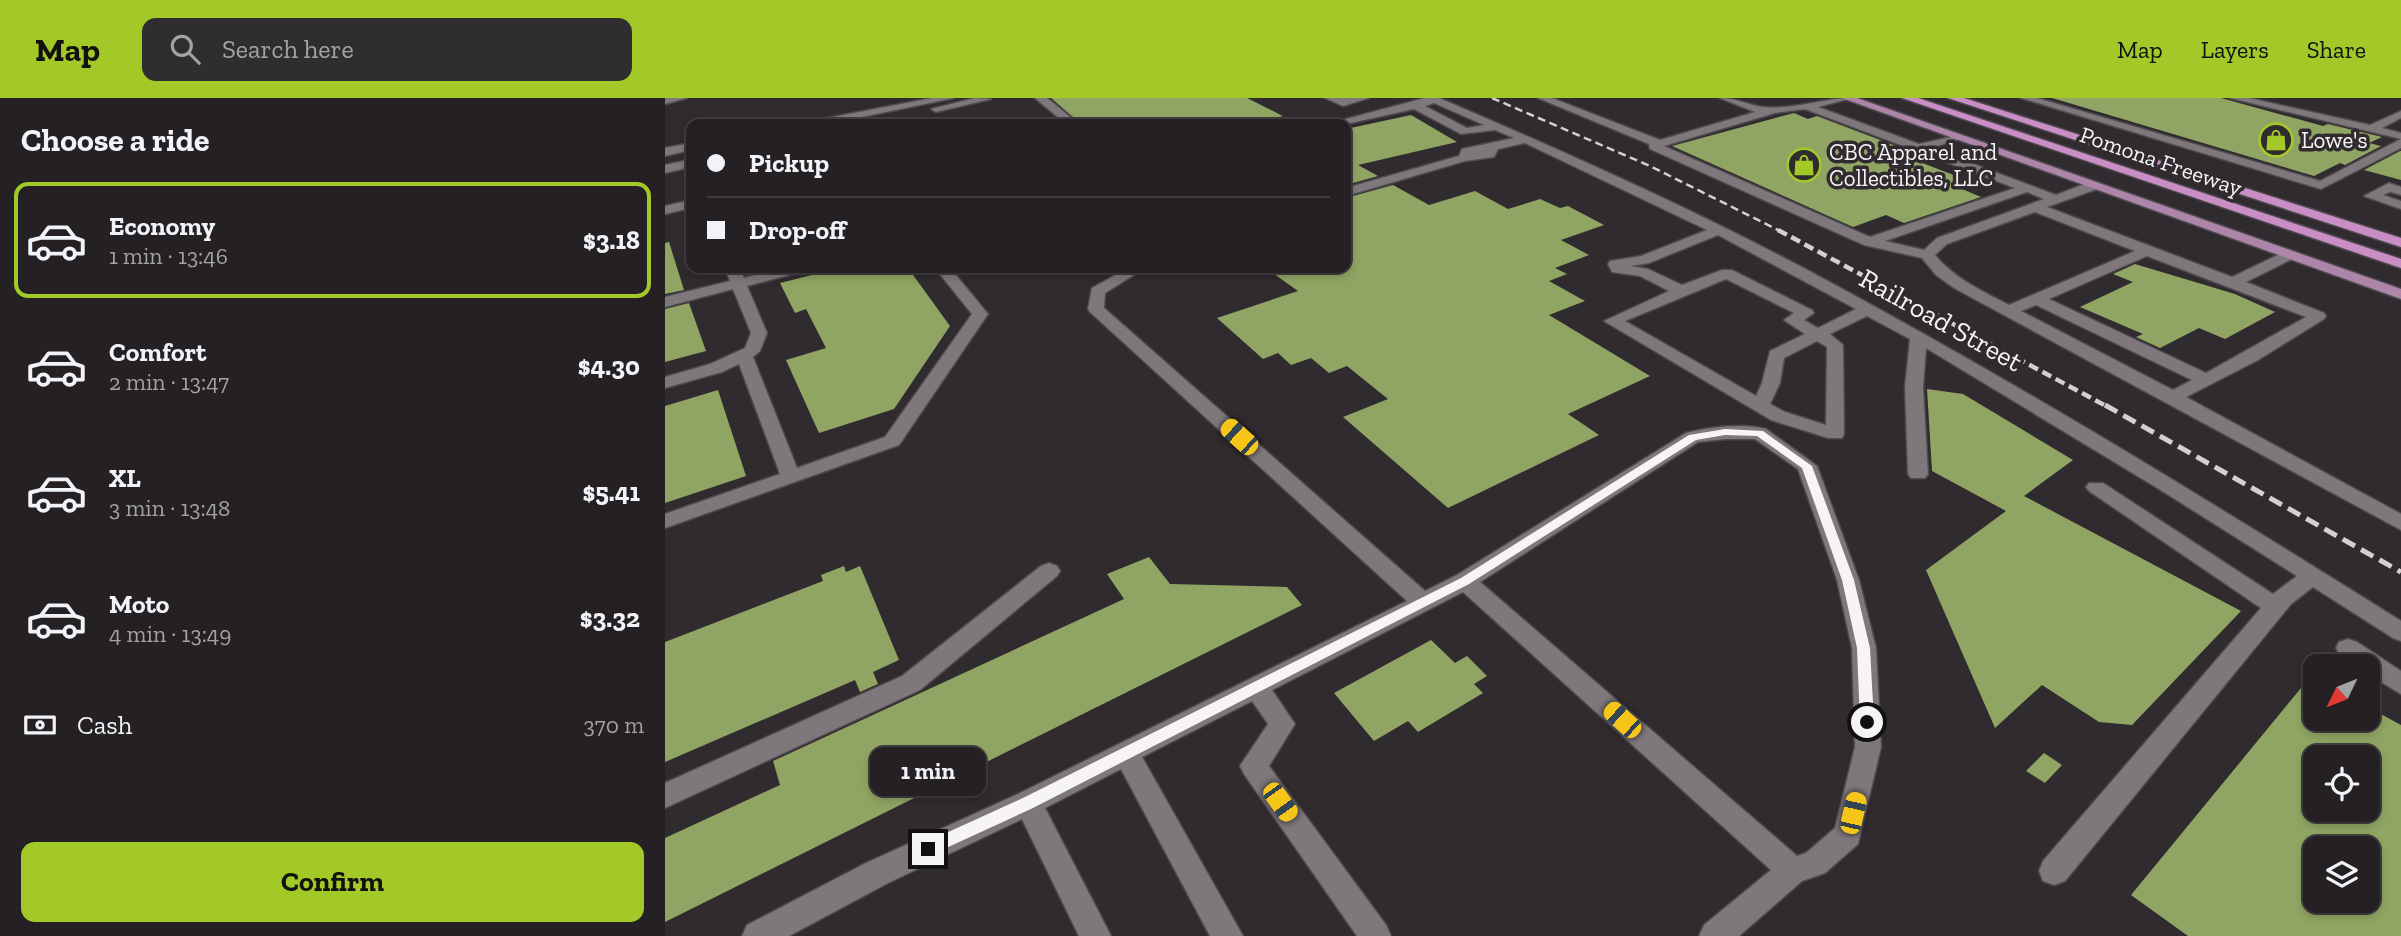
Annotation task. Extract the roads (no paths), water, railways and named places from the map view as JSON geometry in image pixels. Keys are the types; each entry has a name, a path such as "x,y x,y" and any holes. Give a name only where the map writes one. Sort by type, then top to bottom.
{"highway":[{"name":"Pomona Freeway","path":"1907,98 2401,264"},
{"path":"1927,98 2401,253"},
{"path":"1938,98 2401,253"},
{"name":"Pomona Freeway","path":"1953,98 2401,243"}],"main road":[{"path":"1847,98 2401,294"}],"street":[{"path":"665,101 681,98"},
{"path":"832,119 902,102 949,98"},
{"path":"1040,98 1067,119"},
{"path":"1330,98 1343,103 1364,98"},
{"path":"1543,98 1659,144"},
{"path":"1725,98 1748,106 1847,98"},
{"path":"2026,98 2321,185 2401,143"},
{"path":"2235,98 2401,136"},
{"path":"930,110 986,99"},
{"path":"1351,120 1426,101"},
{"name":"Railroad Street","path":"1426,101 1497,126 1602,172 1869,309 2167,484 2401,632"},
{"path":"1810,103 1918,148 2056,199"},
{"path":"1776,104 1654,146 1869,242 1927,255 1941,272 1959,285 2173,397 2401,523"},
{"path":"2371,129 2401,114"},
{"path":"1918,148 1956,137"},
{"path":"1351,191 1464,158 1467,152 1492,149 1528,139"},
{"path":"665,152 686,148"},
{"path":"665,169 686,167"},
{"path":"1927,255 1942,241 2091,186"},
{"path":"2401,191 2389,187 2371,196 2401,205"},
{"path":"1869,242 2027,188"},
{"path":"665,210 686,205"},
{"path":"2035,206 2318,316 2252,356 2173,397"},
{"path":"1687,288 1643,272 1617,269 1615,264 1644,260 1719,230"},
{"path":"2009,312 2147,251"},
{"path":"2233,282 2289,255"},
{"path":"1644,260 1687,288"},
{"path":"665,302 735,276 759,273"},
{"path":"665,521 892,441 980,314 946,273"},
{"path":"1129,273 1097,291 1096,309 1423,602"},
{"path":"1727,273 1806,313 1792,320 1818,334 1835,345 1835,434 1778,416 1612,320 1727,273"},
{"path":"665,383 716,368 752,351 759,333 735,276"},
{"path":"2035,299 2206,380"},
{"path":"1760,405 1771,383 1776,355 1869,309"},
{"path":"1918,337 1914,388 1918,474"},
{"path":"744,355 791,477"},
{"path":"758,936 877,873 1028,803 1465,581 1693,437 1725,432 1759,433 1807,466 1848,580 1864,648 1868,747 1848,835 1815,864 1793,871 1715,936"},
{"path":"2096,487 2276,607"},
{"path":"665,796 911,682 1049,571"},
{"path":"2055,871 2276,607 2313,576"},
{"path":"1465,581 1793,871"},
{"path":"2348,648 2401,684"},
{"path":"1256,687 1282,724 1254,766 1375,936"},
{"path":"1126,753 1227,936"},
{"path":"1028,803 1095,936"}],"railway":[{"path":"1492,98 1650,166 1778,230"},
{"path":"1778,230 1782,232"},
{"path":"1778,230 2108,407"},
{"path":"2105,405 2401,572"}],"place":[{"name":"Lowe's","path":"2276,140"},
{"name":"CBC Apparel and Collectibles, LLC","path":"1804,165"}]}
